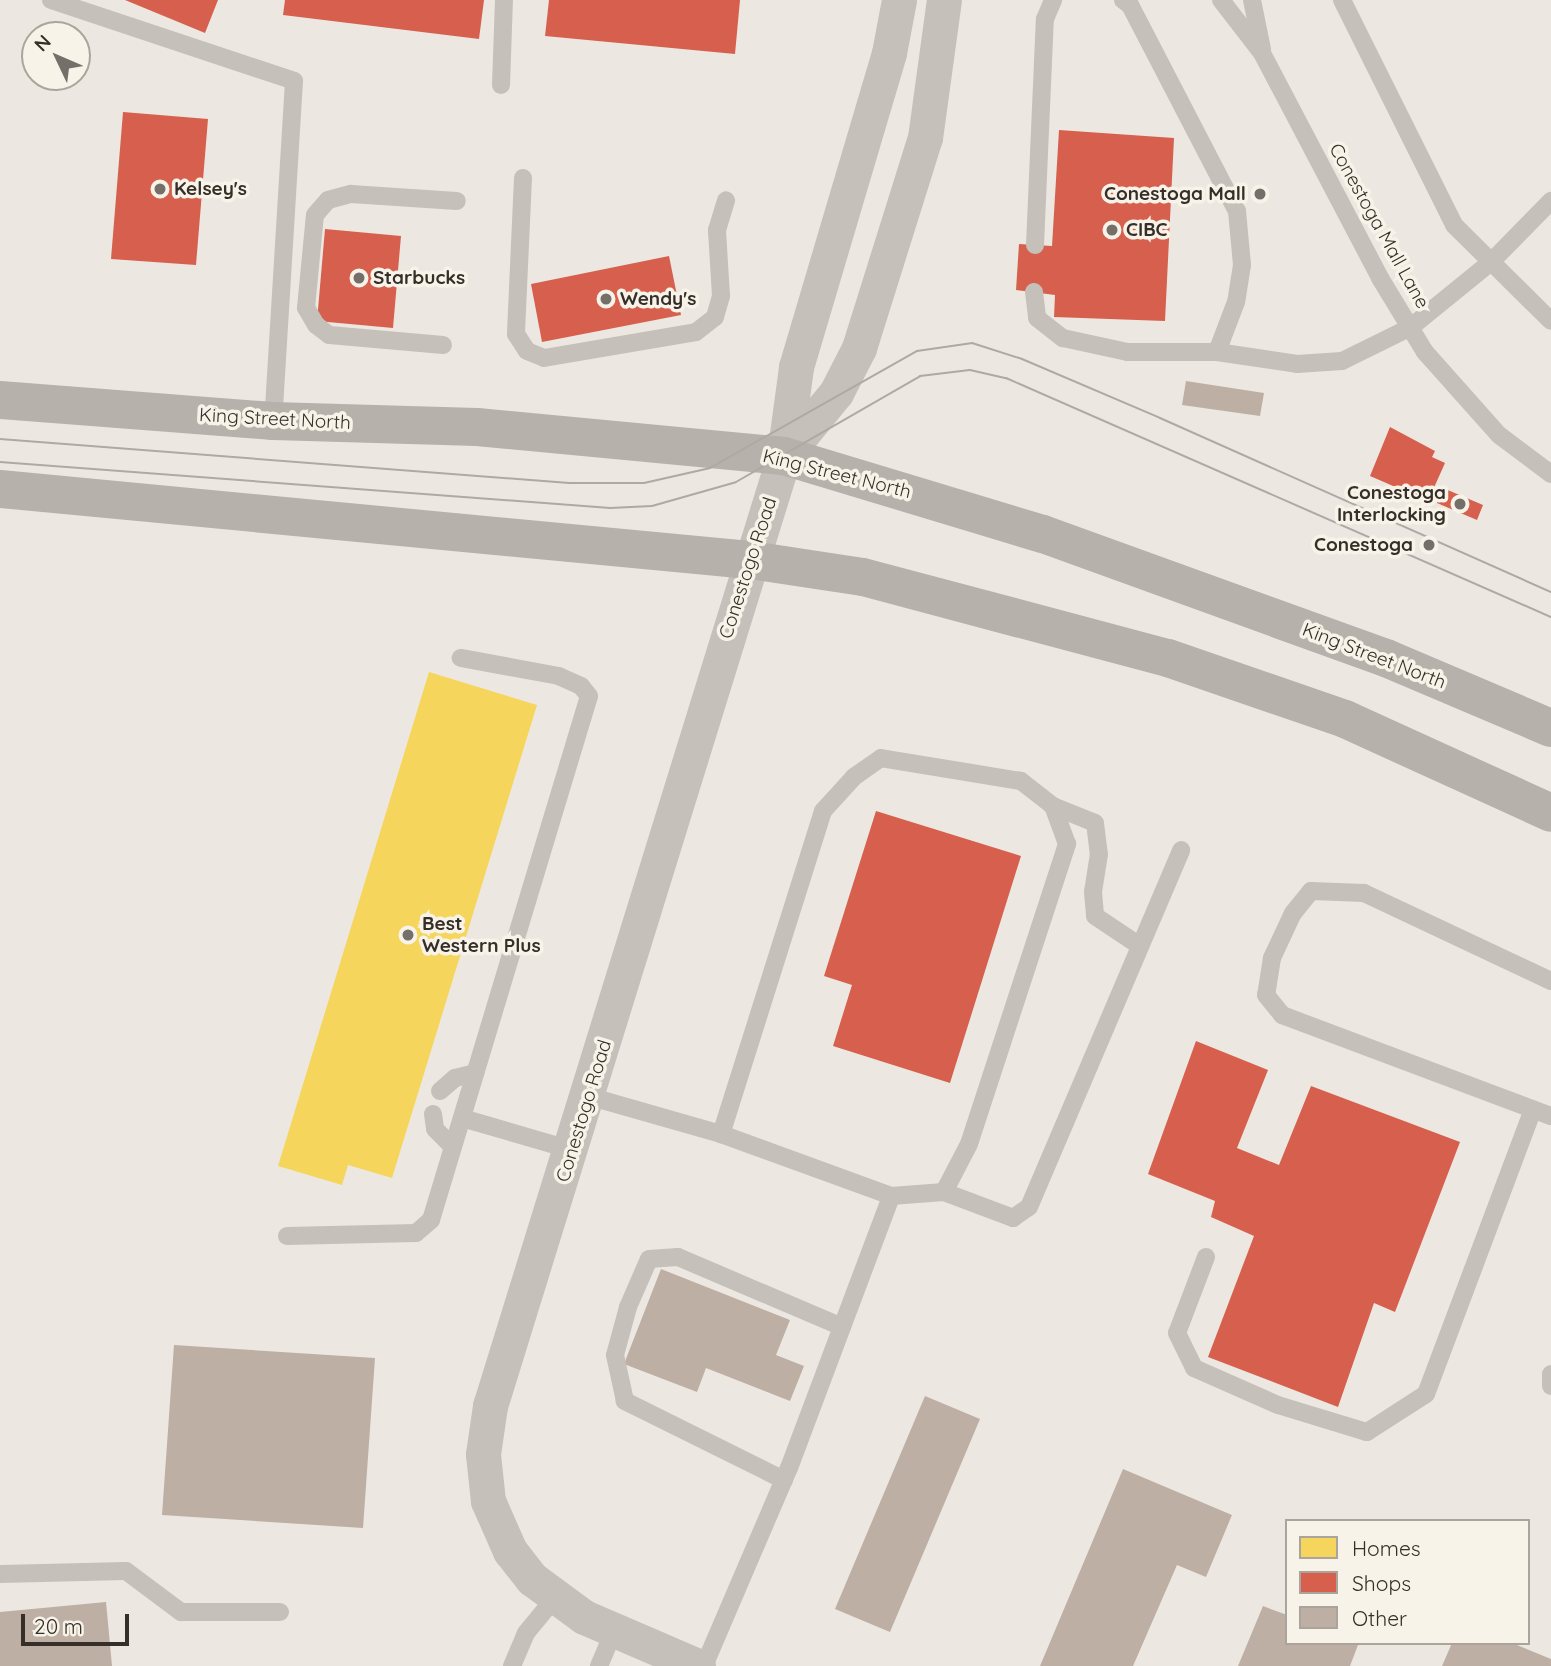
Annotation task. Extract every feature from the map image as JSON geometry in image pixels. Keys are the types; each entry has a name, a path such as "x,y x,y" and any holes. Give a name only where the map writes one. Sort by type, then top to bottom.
{"main road":[{"name":"King Street North","path":"0,400 273,421 477,427 784,456 1043,534 1386,659 1551,728"},
{"path":"0,489 750,560 924,591 1168,658 1345,719 1551,813"}],"street":[{"name":"Conestogo Road","path":"698,1666 614,1631 554,1599 510,1550 488,1501 483,1454 490,1406 572,1150 750,560 784,456 796,367 889,53 899,0"},
{"name":"Conestogo Road","path":"784,456 836,393 859,348 925,138 946,2"}],"lane":[{"path":"51,0 294,80 273,421"},
{"path":"500,85 504,0"},
{"path":"1035,245 1045,19 1053,0"},
{"path":"1123,0 1130,5 1237,211 1242,265 1236,302 1217,352"},
{"name":"Conestoga Mall Lane","path":"1221,0 1262,52 1380,278 1411,327 1491,261 1551,201"},
{"name":"Conestoga Mall Lane","path":"1227,0 1236,21"},
{"name":"Conestoga Mall Lane","path":"1252,0 1262,52"},
{"path":"1342,0 1454,225 1551,321"},
{"path":"523,178 516,334 527,351 544,358 696,332 715,317 721,296 717,230 726,200"},
{"path":"443,345 330,335 316,326 306,308 315,215 328,200 351,194 457,201"},
{"path":"1034,292 1037,318 1063,338 1126,352 1217,352 1297,364 1342,361 1411,327 1425,352 1499,435 1551,474"},
{"path":"287,1236 416,1233 431,1220 462,1118 589,696 581,686 559,676 461,658"},
{"path":"721,1134 823,811 854,777 881,758 1021,781 1053,806 1094,824 1100,854 1093,892 1095,916 1140,946"},
{"path":"944,1192 969,1144 1067,844 1053,806"},
{"path":"588,1096 721,1134 891,1196 944,1192 1013,1218 1029,1207 1181,850"},
{"path":"1551,981 1364,893 1311,891 1293,913 1272,958 1266,995 1282,1015 1551,1116"},
{"path":"440,1091 455,1078 475,1073"},
{"path":"1206,1257 1177,1333 1194,1368 1278,1405 1367,1432 1426,1394 1532,1109"},
{"path":"433,1114 435,1129 453,1147"},
{"path":"462,1118 572,1150"},
{"path":"704,1666 784,1480 891,1196"},
{"path":"784,1480 625,1401 615,1355 628,1307 649,1259 678,1257 842,1327"},
{"path":"1551,1374 1551,1386"},
{"path":"0,1574 126,1572 181,1612 280,1612"},
{"path":"512,1666 526,1633 554,1599"},
{"path":"599,1666 614,1631"}],"building: Homes":[{"name":"Best Western Plus","path":"429,672 537,705 392,1178 348,1165 342,1185 278,1166"}],"building: Shops":[{"path":"125,0 218,0 205,33"},
{"path":"285,0 484,0 479,39 283,15"},
{"path":"549,0 740,0 735,54 545,36"},
{"name":"Kelsey's","path":"123,112 208,119 196,265 111,259"},
{"name":"CIBC","path":"1059,130 1174,138 1165,321 1054,317 1055,295 1016,290 1019,244 1052,246"},
{"name":"Starbucks","path":"325,229 401,236 393,328 317,321"},
{"name":"Wendy's","path":"669,256 681,315 542,342 531,284"},
{"path":"1390,427 1435,451 1432,457 1445,463 1428,501 1370,476"},
{"name":"Conestoga Interlocking","path":"1443,488 1483,505 1477,520 1437,503"},
{"path":"876,811 1021,856 950,1083 833,1046 852,985 824,976"},
{"path":"1196,1041 1268,1070 1237,1148 1279,1165 1311,1086 1460,1142 1395,1312 1374,1303 1338,1407 1208,1357 1254,1236 1211,1217 1215,1201 1148,1174"}],"building: Other":[{"path":"1186,381 1264,393 1260,416 1182,405"},
{"path":"661,1269 790,1320 776,1355 804,1366 790,1401 706,1368 697,1392 624,1364"},
{"path":"174,1345 375,1358 363,1528 162,1515"},
{"path":"925,1396 980,1419 890,1632 835,1609"},
{"path":"1123,1469 1232,1515 1206,1577 1177,1565 1133,1666 1040,1666"},
{"path":"106,1602 112,1666 0,1666 0,1612"},
{"path":"1263,1606 1285,1614 1285,1645 1358,1645 1350,1666 1238,1666"},
{"path":"1451,1645 1517,1645 1551,1659 1551,1666 1442,1666"}],"tram line":[{"path":"0,439 569,483 644,483 710,468 917,351 972,343 1022,359 1160,418 1551,592"},
{"path":"0,462 610,508 652,506 736,482 920,376 970,370 1006,378 1551,617"}],"place":[{"name":"Kelsey's","path":"160,189"},
{"name":"Conestoga Mall","path":"1260,194"},
{"name":"CIBC","path":"1112,230"},
{"name":"Starbucks","path":"359,278"},
{"name":"Wendy's","path":"606,299"},
{"name":"Conestoga Interlocking","path":"1460,504"},
{"name":"Conestoga","path":"1429,545"},
{"name":"Best Western Plus","path":"408,935"}]}
